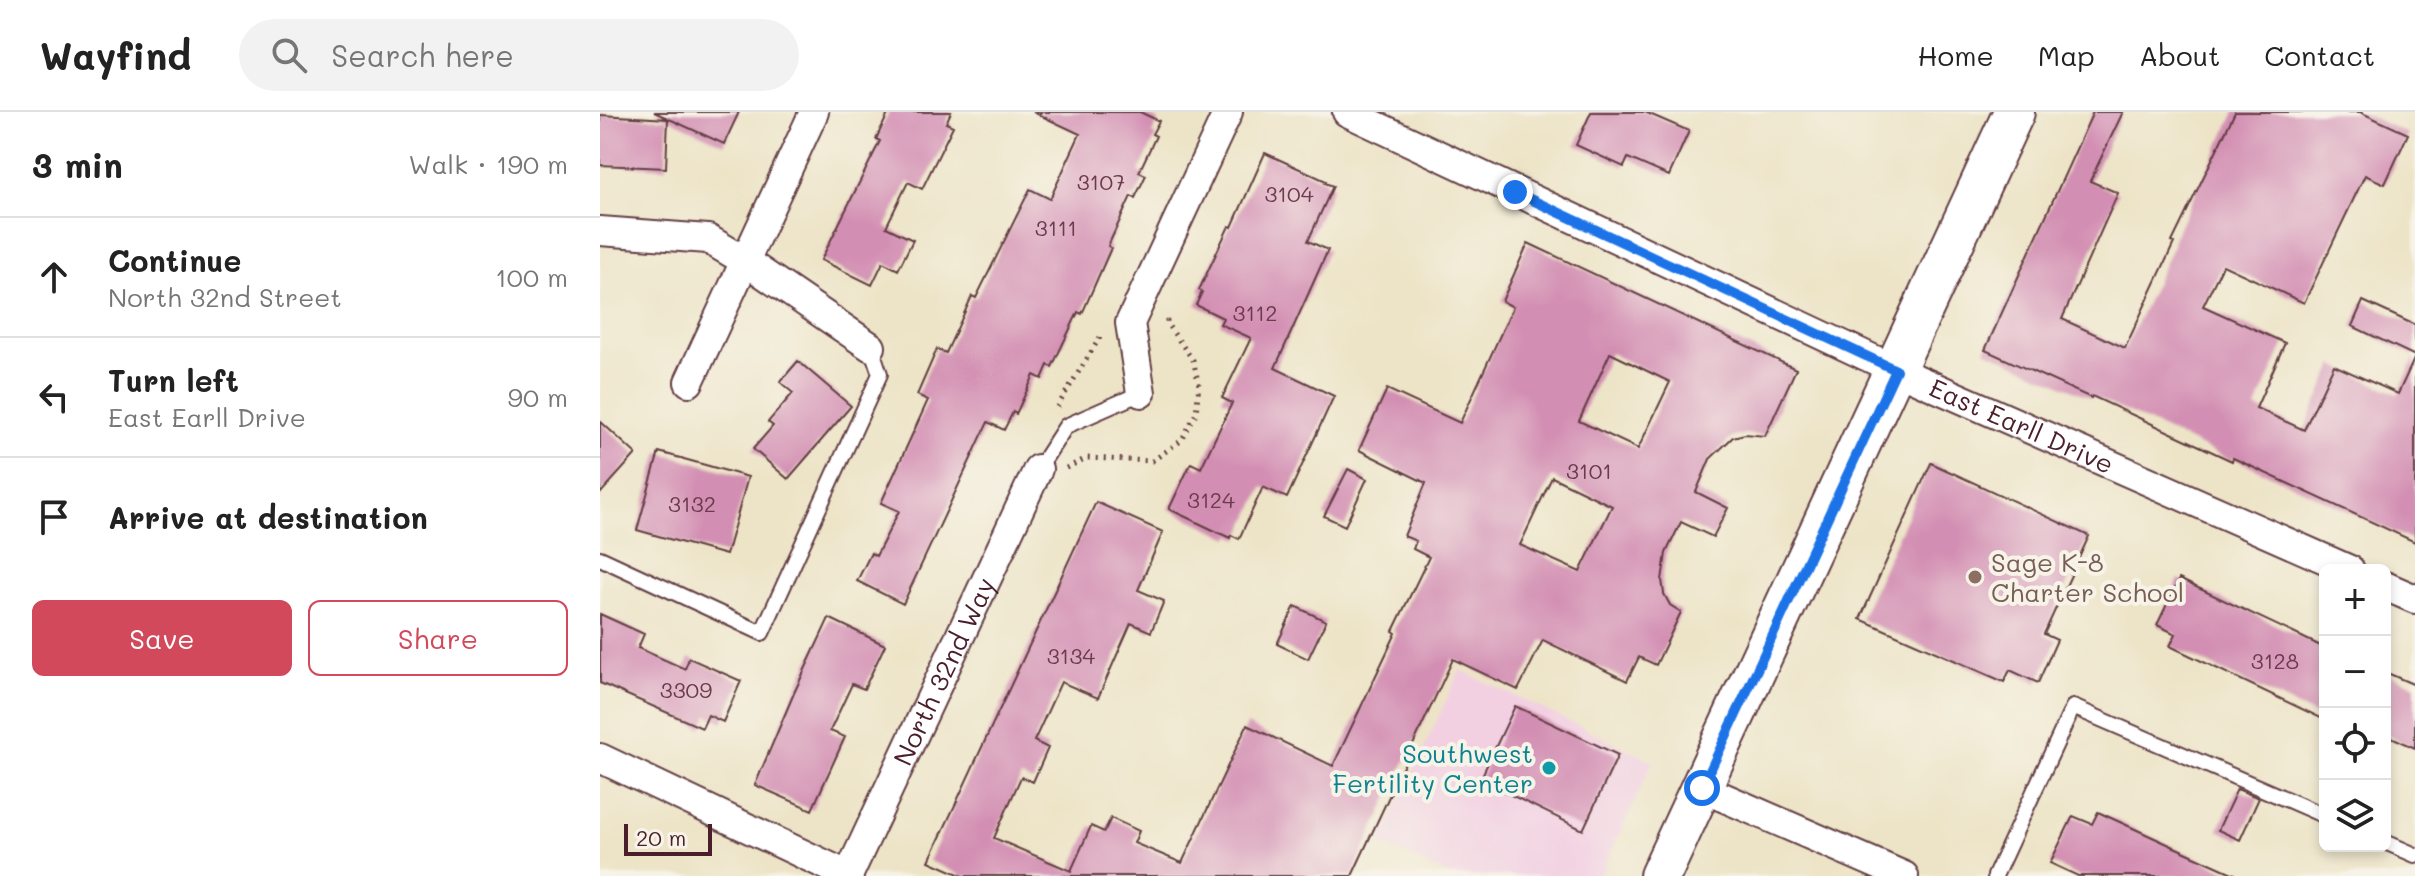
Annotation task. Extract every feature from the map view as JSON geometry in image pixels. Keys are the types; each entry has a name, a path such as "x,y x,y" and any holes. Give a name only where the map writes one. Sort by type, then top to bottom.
{"main road":[{"path":"1660,876 2014,112"}],"street":[{"path":"689,382 814,112"},
{"path":"1141,393 1130,323 1228,112"},
{"name":"East Earll Drive","path":"1347,112 1896,370 2336,564"},
{"path":"600,231 708,239 871,347"},
{"name":"North 32nd Way","path":"849,876 1038,469"},
{"path":"2391,589 2415,599"},
{"path":"600,758 849,876"},
{"path":"1702,788 1904,876"}],"lane":[{"path":"600,558 762,633 880,374 871,347"},
{"path":"1038,469 1066,426 1141,393"},
{"path":"1995,876 2073,707 2319,813"},
{"path":"2391,845 2415,855"}],"shaded area":[{"path":"1460,670 1653,761 1600,876 1450,876 1380,843"}],"building":[{"path":"654,112 739,112 724,144"},
{"path":"889,112 951,112 946,123 953,126 922,189 908,182 886,227 913,240 898,270 883,262 872,285 821,260 880,141 876,139"},
{"path":"1033,112 1140,112 1159,121 1152,134 1156,136 1139,172 1146,175 1135,198 1131,196 1082,314 1078,312 1052,367 1048,365 1042,379 1034,375 1016,414 1013,412 1004,430 988,422 903,604 857,581 871,553 876,556 899,511 881,503 928,400 917,395 937,349 946,353 972,296 976,298 1030,189 1050,199 1080,134"},
{"path":"1591,112 1645,112 1689,131 1669,176 1628,158 1624,167 1576,145"},
{"path":"2093,112 2123,112 2090,181 2118,193 2062,319 2125,348 2235,112 2360,112 2408,134 2385,184 2365,175 2304,303 2223,265 2203,306 2285,343 2256,408 2304,430 2334,365 2398,394 2415,357 2415,542 2233,458 2232,461 1985,350"},
{"path":"600,115 668,119 666,168 600,165"},
{"path":"1265,153 1333,186 1308,241 1328,250 1275,368 1334,396 1287,498 1263,487 1239,539 1231,535 1230,538 1169,509 1191,463 1201,468 1232,403 1222,398 1251,338 1220,324 1223,318 1196,305 1202,292 1199,290"},
{"path":"1528,243 1796,369 1765,436 1745,434 1733,437 1710,459 1696,492 1728,508 1713,537 1681,522 1666,553 1662,580 1664,594 1670,605 1681,612 1656,665 1639,657 1627,681 1543,640 1518,690 1453,659 1352,876 963,876 929,861 1096,502 1163,532 1138,590 1164,601 1151,632 1131,623 1098,698 1061,682 1034,741 1048,748 1033,782 1021,777 994,838 1071,871 1091,826 1104,832 1111,818 1139,831 1134,843 1182,863 1247,725 1333,766 1429,557 1413,549 1416,541 1404,536 1426,483 1359,450 1387,389 1460,423 1513,307 1502,301","holes":["1610,353 1670,382 1638,449 1579,421","1552,477 1612,506 1580,572 1520,545"]},
{"path":"2363,301 2415,325 2415,356 2352,326"},
{"path":"798,361 851,406 788,479 753,449 773,426 768,422 793,393 780,382"},
{"path":"600,421 636,454 600,494"},
{"path":"659,452 748,477 726,555 637,530"},
{"name":"Sage K-8 Charter School","path":"1931,463 2089,536 2044,634 2057,640 2038,683 2010,670 2004,682 1860,619"},
{"path":"1348,469 1367,479 1345,526 1324,516"},
{"path":"2179,579 2319,645 2319,717 2170,646 2176,634 2157,625"},
{"path":"1295,606 1326,621 1308,659 1277,644"},
{"path":"600,614 644,634 638,648 685,669 689,658 741,681 723,722 708,715 702,728 600,683"},
{"path":"829,618 885,645 864,689 852,684 830,731 845,737 812,810 755,785"},
{"path":"2391,675 2415,685 2415,748 2391,737"},
{"name":"Southwest Fertility Center","path":"1515,706 1618,755 1583,830 1480,780"},
{"path":"2237,789 2259,798 2240,840 2218,830"},
{"path":"2098,812 2239,876 2078,876 2050,863 2073,816 2092,824"}],"place":[{"name":"Sage K-8 Charter School","path":"1975,577"},
{"name":"Southwest Fertility Center","path":"1549,768"}],"route":[{"path":"1515,192 1896,370 1702,788"}]}
